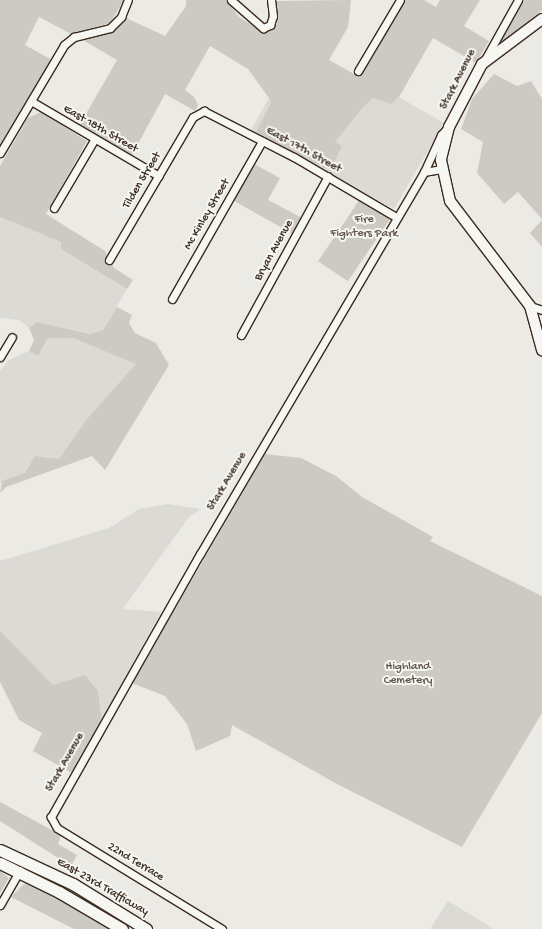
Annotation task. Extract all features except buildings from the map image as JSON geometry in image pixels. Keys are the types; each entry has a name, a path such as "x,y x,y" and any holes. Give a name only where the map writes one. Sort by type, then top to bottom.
{"main road":[{"path":"482,64 542,19"},
{"name":"Stark Avenue","path":"449,127 482,64"},
{"path":"449,127 442,146 441,170 445,188 454,208 530,306 542,350"},
{"name":"East 23rd Trafficway","path":"0,850 73,884 146,929"},
{"name":"East 23rd Trafficway","path":"0,863 20,871 122,929"}],"street":[{"path":"0,153 64,45 74,37 97,31 117,22 128,0"},
{"path":"231,0 263,28 270,25 274,16 271,0"},
{"path":"358,71 400,0"},
{"name":"Stark Avenue","path":"482,64 518,0"},
{"name":"East 18th Street","path":"31,101 94,140 159,176"},
{"name":"East 17th Street","path":"197,114 209,113 328,176 396,217"},
{"name":"Tilden Street","path":"109,260 197,114"},
{"name":"Stark Avenue","path":"55,806 396,217 424,172 441,134 449,127"},
{"path":"54,208 94,140"},
{"name":"Mc Kinley Street","path":"172,299 262,141"},
{"path":"424,172 441,170"},
{"name":"Bryan Avenue","path":"241,335 328,176"},
{"path":"530,306 542,310"},
{"path":"0,357 12,337"},
{"name":"22nd Terrace","path":"55,806 51,817 57,828 222,929"},
{"path":"0,905 25,861"}],"shaded area":[{"path":"297,48 357,81 360,75 444,123 394,209 250,132"},
{"path":"0,217 61,242 61,249 127,289 103,330 90,334 37,322 29,328 19,320 0,318"},
{"path":"48,338 73,338 137,364 87,419 59,459 36,456 25,473 0,483 0,371 9,360 29,351 38,356"},
{"path":"168,504 201,509 189,517 123,609 161,612 102,720 98,691 53,686 0,631 0,561 109,528 139,509"},
{"path":"448,901 494,929 430,929"}],"green space":[{"path":"0,0 124,0 110,23 71,34 39,17 25,45 52,60 0,147"},
{"path":"186,0 226,0 239,17 264,32 277,24 276,1 351,0 348,27 329,60 354,74 364,70 405,0 424,0 436,7 440,0 480,0 464,26 489,41 476,63 433,38 399,97 391,104 373,98 363,107 335,142 342,146 332,167 324,168 256,132 271,103 269,98 248,69 210,46 185,90 194,97 198,105 195,111 165,94 131,157 79,126 117,60 81,39 117,28 126,18 165,36 186,6"},
{"path":"522,0 542,0 542,10 504,42 501,40"},
{"path":"494,74 517,86 531,81 542,99 542,219 518,192 504,204 477,173 483,142 461,129 472,99"},
{"path":"41,112 87,141 46,214 105,251 114,268 133,280 127,289 61,249 61,242 0,217 0,166 28,118"},
{"path":"254,164 280,178 268,200 302,218 293,234 234,201"},
{"name":"Fire Fighters Park","path":"360,199 390,219 348,281 318,261"},
{"path":"542,220 542,247 530,233"},
{"path":"117,307 132,315 129,323 135,333 156,343 169,365 105,470 92,456 6,487 0,493 2,481 25,473 35,456 59,459 87,419 136,364 73,338 48,338 38,356 29,351 34,340 29,328 37,322 90,334 103,330"},
{"name":"Highland Cemetery","path":"265,454 301,458 336,476 362,497 433,537 430,541 542,596 542,713 462,847 337,784 232,725 230,736 196,751 187,724 165,696 132,683"},
{"path":"0,631 53,685 85,675 98,691 102,720 72,773 33,751 42,733 19,720 0,682"},
{"path":"0,802 61,835 58,844 77,855 71,866 0,821"},
{"path":"0,871 9,878 0,893"},
{"path":"24,884 35,886 110,929 74,929 11,897"}]}
